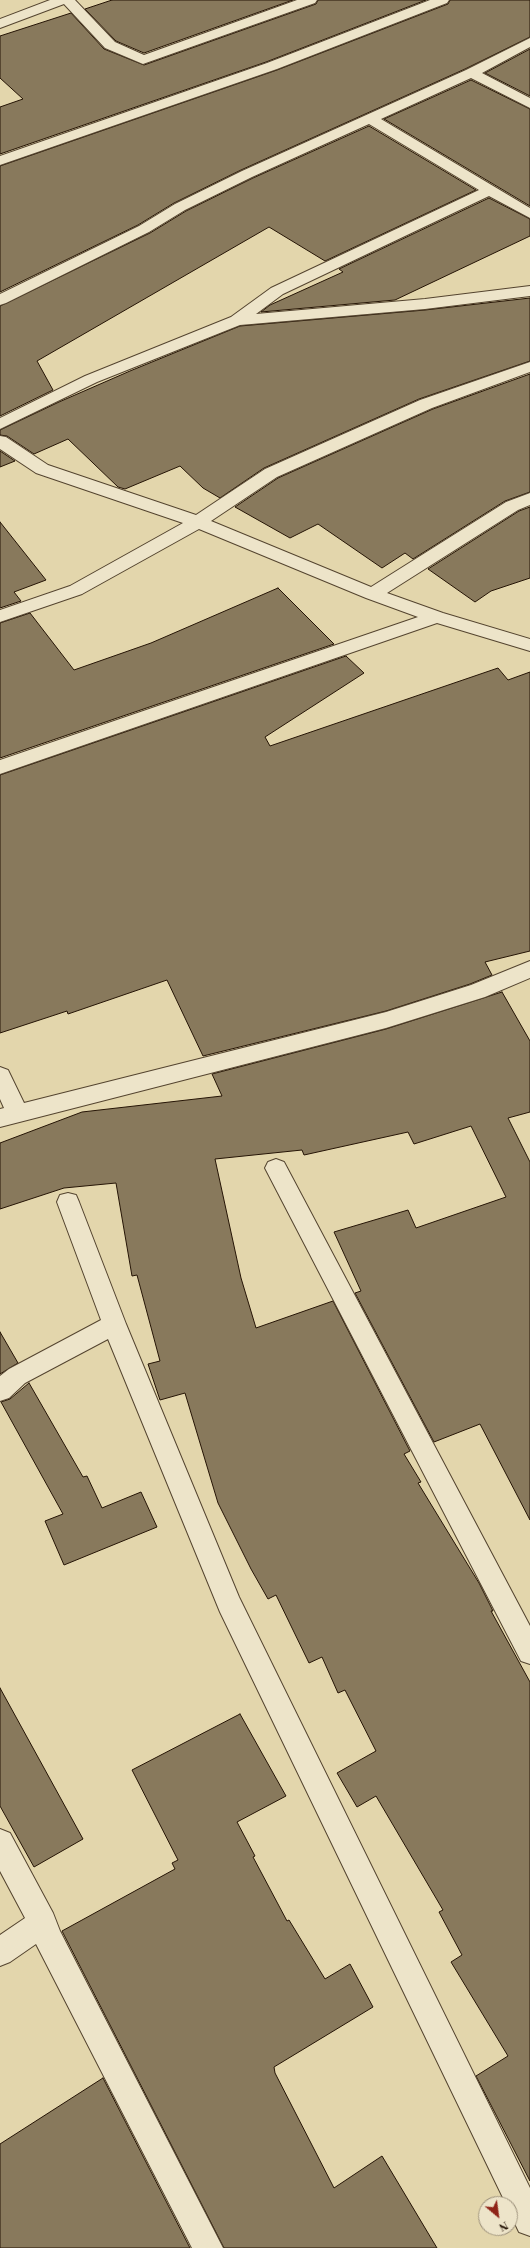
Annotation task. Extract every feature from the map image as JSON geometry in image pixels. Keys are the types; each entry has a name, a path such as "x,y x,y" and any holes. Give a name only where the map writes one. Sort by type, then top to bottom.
{"street":[{"path":"0,24 62,0"},
{"path":"68,0 110,45 143,60 310,0"},
{"path":"0,161 272,66 442,0"},
{"path":"0,300 144,229 180,207 369,118 471,73 530,42"},
{"path":"471,73 530,104"},
{"path":"369,118 530,214"},
{"path":"0,424 90,379 237,320 277,291 490,190"},
{"path":"237,320 425,304 530,291"},
{"path":"0,616 76,590 198,522 278,470 426,404 530,367"},
{"path":"0,441 42,469"},
{"path":"0,459 42,469 198,522 372,594 437,617 530,645"},
{"path":"372,594 512,506 530,498"},
{"path":"0,767 437,617"},
{"path":"0,1076 9,1116 386,1020 478,991 530,969"},
{"path":"276,1168 530,1652"},
{"path":"68,1202 114,1324 229,1603 530,2221"},
{"path":"0,1390 17,1376 114,1324"},
{"path":"0,1843 43,1923 47,1936 208,2248"},
{"path":"0,1952 43,1923"}],"building":[{"path":"112,0 293,0 144,53 116,41 85,9"},
{"path":"318,0 426,0 266,62 0,154 0,107 23,99 0,78 0,36 71,13 104,49 144,65 316,4"},
{"path":"450,0 530,0 530,37 465,69 241,170 174,203 138,225 0,292 0,166 277,70 448,4"},
{"path":"530,49 530,96 485,73"},
{"path":"471,80 530,109 530,206 384,119"},
{"path":"369,126 476,190 325,261 269,227 37,361 53,390 0,416 0,306 150,233 186,211 253,178"},
{"path":"489,198 530,219 530,236 395,300 261,312 270,305 343,272 339,269"},
{"path":"530,298 530,361 419,399 264,468 220,498 203,488 180,466 125,489 118,487 68,439 34,454 7,436 0,435 0,430 59,402 240,326 425,310"},
{"path":"530,374 530,492 505,501 413,559 405,553 382,568 318,524 290,538 235,507 278,478 433,409"},
{"path":"0,451 15,461 0,467"},
{"path":"530,507 530,578 491,591 475,602 428,569 519,511"},
{"path":"0,522 46,580 14,592 21,601 0,608"},
{"path":"278,588 334,644 0,758 0,623 30,613 74,670 151,643"},
{"path":"346,656 364,673 265,737 270,746 498,668 508,680 530,672 530,951 485,962 492,975 470,984 386,1011 203,1056 167,980 68,1014 67,1011 0,1033 0,775"},
{"path":"502,992 530,1041 530,1112 508,1118 530,1162 530,1520 480,1424 434,1442 355,1293 361,1291 334,1232 408,1210 416,1228 506,1197 471,1126 414,1144 408,1132 304,1155 302,1150 215,1159 241,1278 256,1328 333,1301 410,1451 404,1454 421,1482 418,1483 479,1583 493,1611 491,1611 530,1682 530,2181 476,2076 508,2056 451,1962 462,1955 439,1912 443,1910 376,1796 357,1807 337,1773 376,1751 345,1690 338,1693 322,1657 309,1663 276,1595 268,1599 251,1569 218,1503 185,1393 160,1400 148,1364 160,1361 137,1275 132,1276 116,1183 64,1188 0,1209 0,1143 82,1112 222,1096 212,1074 386,1029"},
{"path":"0,1332 18,1363 0,1374"},
{"path":"29,1383 83,1477 87,1476 102,1508 141,1492 157,1527 64,1565 45,1521 63,1514 1,1402 10,1399"},
{"path":"0,1688 83,1839 34,1867 0,1806"},
{"path":"240,1714 286,1796 237,1822 255,1856 253,1857 287,1921 289,1920 325,1979 350,1964 373,2007 274,2067 275,2073 334,2188 382,2156 437,2248 224,2248 62,1931 175,1869 172,1863 178,1860 132,1770"},
{"path":"103,2078 190,2248 0,2248 0,2144"}]}
